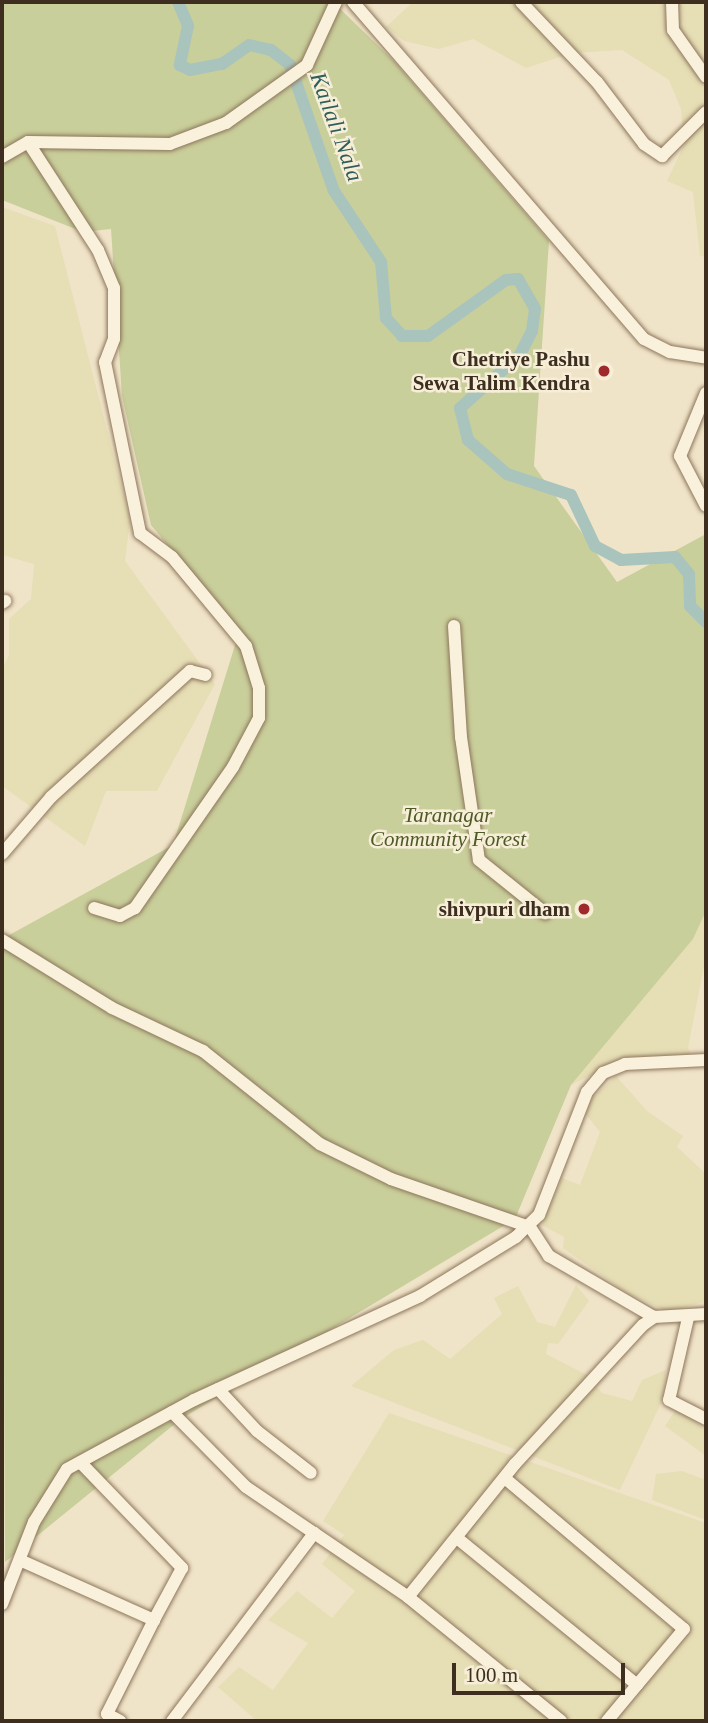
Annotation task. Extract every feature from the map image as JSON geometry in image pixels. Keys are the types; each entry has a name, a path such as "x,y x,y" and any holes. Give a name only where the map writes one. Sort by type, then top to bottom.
{"street":[{"path":"5,152 28,142 170,144 226,124 272,85 307,65 336,2"},
{"path":"353,2 644,339 670,352 706,358"},
{"path":"521,2 597,82 644,144 662,156 706,112"},
{"path":"672,2 673,30 706,77"},
{"path":"28,142 98,250 114,288 114,339 105,362 140,533 172,557 246,646 259,688 259,718 233,767 135,908 120,916 94,908"},
{"path":"706,393 680,456 706,506"},
{"path":"454,625 461,737 479,860 545,913"},
{"path":"2,854 51,797 190,671 206,675"},
{"path":"2,940 113,1008 203,1051 320,1144 391,1179 530,1227 549,1256 654,1317 688,1318 706,1314"},
{"path":"2,1604 22,1561 34,1522 57,1479 172,1412 420,1296 530,1227 587,1093 603,1073 625,1064 706,1060"},
{"path":"408,1597 507,1480 654,1317"},
{"path":"688,1318 669,1400 706,1419"},
{"path":"218,1389 257,1432 311,1472"},
{"path":"172,1412 247,1487 408,1597 561,1721"},
{"path":"81,1463 182,1568 107,1714 120,1721"},
{"path":"507,1480 684,1629 607,1721"},
{"path":"172,1721 314,1533"},
{"path":"457,1538 637,1685"},
{"path":"22,1561 154,1620"}],"shaded area":[{"path":"413,2 706,2 706,257 700,256 693,192 667,181 684,145 681,109 669,80 622,50 572,53 526,68 473,39 439,49 404,41 386,27"},
{"path":"2,207 55,226 130,520 125,561 215,684 157,791 106,791 85,846 2,786 2,670 9,655 9,619 31,599 34,564 2,555"},
{"path":"706,911 706,956 688,1048 693,1059 616,1063 571,1085 693,939"},
{"path":"616,1076 647,1111 683,1136 677,1147 706,1174 706,1301 669,1312 627,1293 563,1248 564,1237 542,1225 562,1178 580,1185 600,1132 581,1108"},
{"path":"576,1285 589,1301 558,1344 548,1343 546,1354 587,1375 602,1393 632,1401 642,1380 666,1370 662,1401 620,1490 351,1386 394,1350 423,1340 450,1359 502,1314 494,1298 518,1286 537,1322 555,1327"},
{"path":"677,1408 706,1430 706,1456 665,1426"},
{"path":"389,1413 706,1523 706,1721 257,1721 218,1687 239,1667 273,1690 308,1643 268,1620 297,1591 332,1618 355,1591 322,1564 344,1535 323,1521"},
{"path":"706,1470 706,1520 652,1500 656,1474 682,1471 703,1479"}],"green space":[{"name":"Taranagar Community Forest","path":"2,2 333,2 395,62 549,241 534,466 617,582 706,534 706,911 693,939 571,1085 515,1219 181,1419 5,1562 2,939 173,845 236,642 207,593 151,525 122,396 111,229 83,232 2,200"}],"waterway":[{"name":"Kailali Nala","path":"178,2 188,26 180,65 190,70 222,64 249,45 271,50 290,65 334,191 381,262 386,318 402,336 428,336 506,280 518,279 535,309 532,331 520,355 460,408 468,440 507,474 571,495 595,546 621,560 675,557 689,574 690,606 706,622"}],"place":[{"name":"Chetriye Pashu Sewa Talim Kendra","path":"604,371"},
{"name":"shivpuri dham","path":"584,909"}]}
